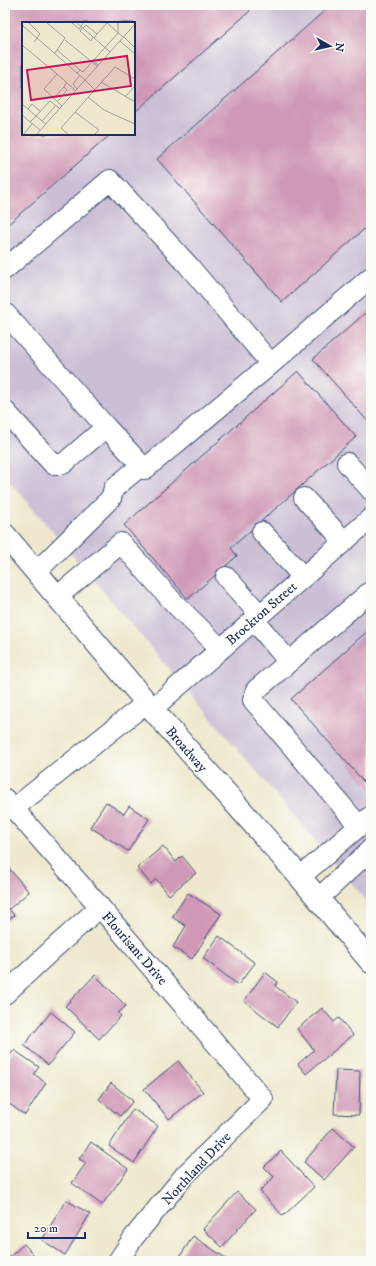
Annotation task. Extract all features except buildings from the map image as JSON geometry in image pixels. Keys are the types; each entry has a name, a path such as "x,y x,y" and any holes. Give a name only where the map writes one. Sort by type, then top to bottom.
{"main road":[{"name":"Broadway","path":"5,535 149,706 300,877 371,962"}],"street":[{"path":"5,269 110,180 188,265 271,364"},
{"path":"36,572 112,498 114,488 137,469 145,469 271,364 371,277"},
{"path":"5,313 145,469"},
{"path":"5,412 53,464 62,464 106,427"},
{"path":"347,464 371,490"},
{"path":"304,498 344,541"},
{"name":"Brockton Street","path":"9,804 149,706 220,649 371,518"},
{"path":"262,532 303,577"},
{"path":"57,597 121,543 175,604 220,649"},
{"path":"226,577 289,662"},
{"path":"300,877 365,821 253,700 256,690 371,591"},
{"name":"Flourisant Drive","path":"9,804 100,907 263,1099"},
{"path":"318,900 371,849"},
{"path":"5,994 53,948 100,907"},
{"name":"Northland Drive","path":"118,1261 134,1237 185,1175 263,1099"}],"shaded area":[{"path":"5,5 371,5 371,906 5,476"}]}
